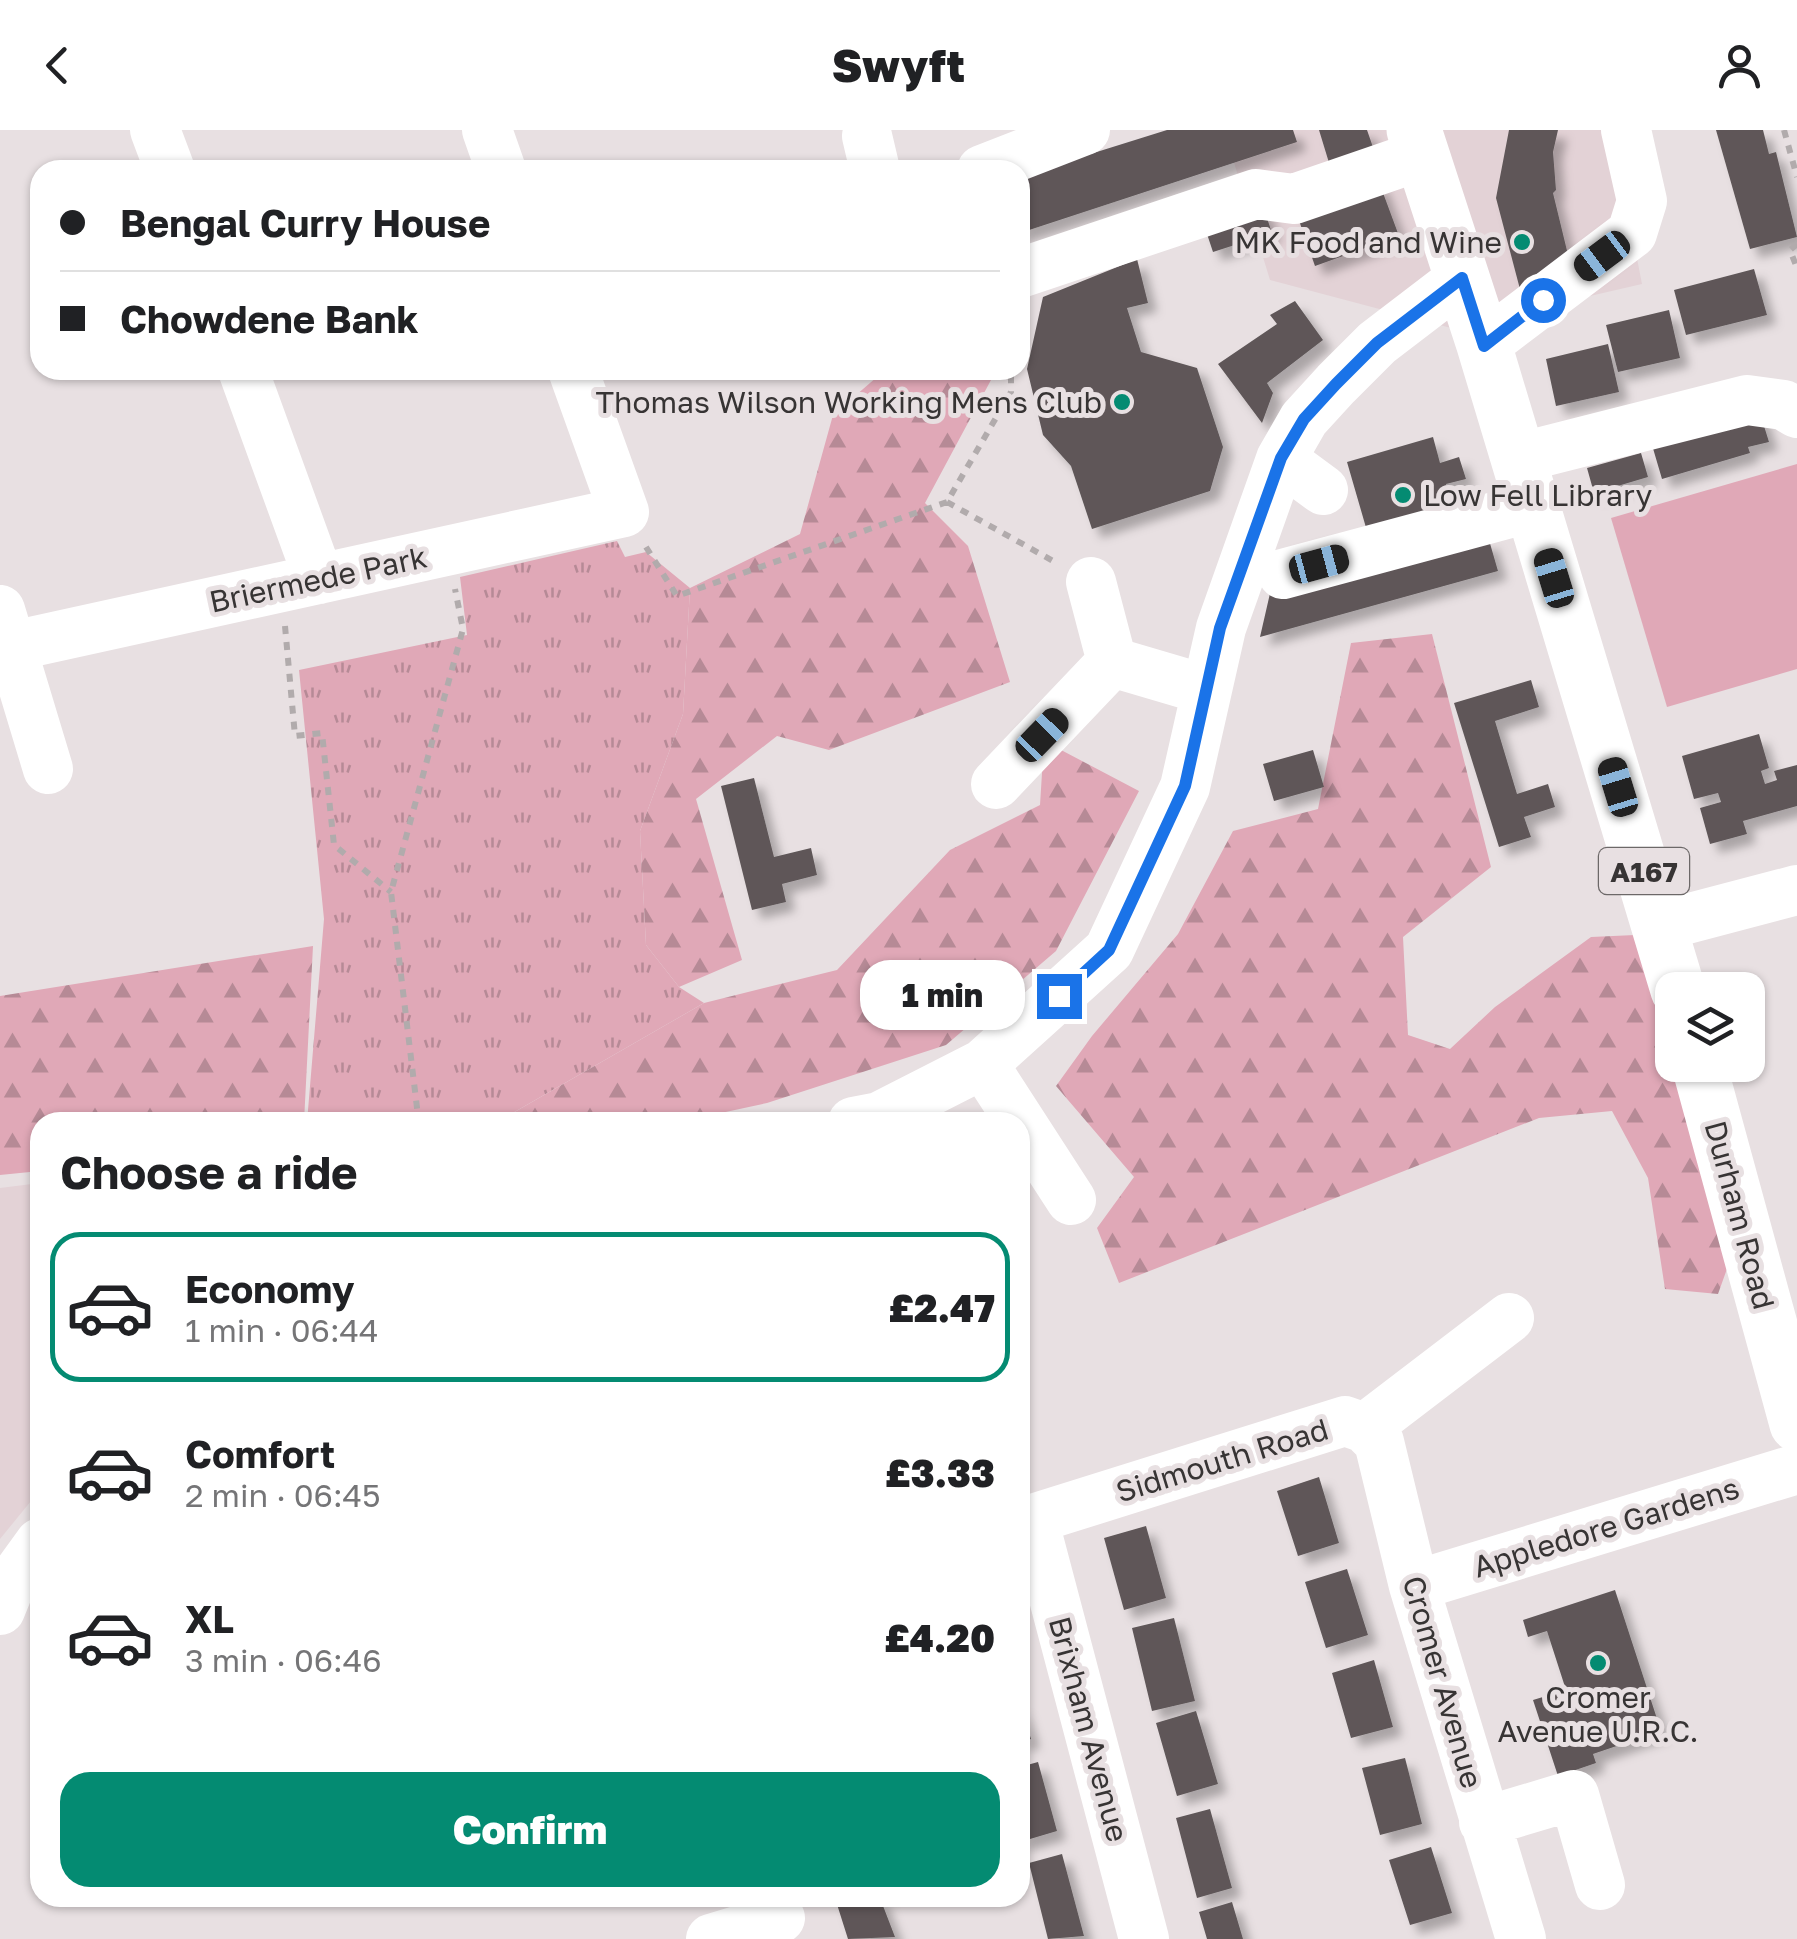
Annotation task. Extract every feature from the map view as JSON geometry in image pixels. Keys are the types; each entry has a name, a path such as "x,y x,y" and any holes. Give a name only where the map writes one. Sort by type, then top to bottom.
{"main road":[{"name":"A167","path":"1416,136 1484,346 1673,972"},
{"name":"Durham Road","path":"1703,1082 1797,1424"}],"street":[{"path":"155,130 166,160"},
{"path":"487,130 498,160"},
{"path":"971,130 976,160"},
{"path":"1005,160 1085,130"},
{"path":"1484,346 1632,233 1642,201 1626,130"},
{"path":"1030,270 1256,194 1294,199 1416,136"},
{"path":"889,1112 983,1064 1109,950 1185,786 1220,628 1281,458 1304,419 1377,343 1462,278"},
{"path":"246,380 300,583"},
{"path":"577,380 624,512"},
{"path":"1284,574 1747,400 1784,405 1797,413"},
{"path":"1281,458 1322,490"},
{"name":"Briermede Park","path":"6,628 300,583 624,512"},
{"path":"1091,582 1112,662"},
{"path":"6,628 48,769"},
{"path":"1112,662 1207,690"},
{"path":"996,784 1112,662"},
{"path":"1660,926 1797,890"},
{"path":"983,1064 1014,1112"},
{"path":"1030,1137 1070,1200"},
{"name":"Sidmouth Road","path":"1030,1520 1345,1422 1365,1428 1509,1318"},
{"name":"Cromer Avenue","path":"1365,1428 1379,1442 1414,1586 1521,1939"},
{"name":"Appledore Gardens","path":"1414,1586 1797,1469"},
{"name":"Brixham Avenue","path":"1030,1535 1144,1939"},
{"path":"0,1610 11,1583 30,1557"},
{"path":"1484,1822 1574,1795 1600,1885"},
{"path":"711,1939 780,1918"}],"path":[{"path":"1784,130 1797,178"},
{"path":"1797,244 1790,250 1797,268"},
{"path":"624,512 677,596 946,502 1011,392 1011,380"},
{"path":"946,502 1091,582"},
{"path":"418,1112 391,892 463,629 447,551"},
{"path":"300,583 296,736 322,733 334,845 391,892"}],"shaded area":[{"path":"1224,130 1612,130 1642,284 1451,328 1270,280"},
{"path":"30,1184 30,1502 0,1539 0,1188"}],"green space":[{"path":"873,380 991,380 925,503 968,546 1010,682 829,750 777,736 696,799 742,960 679,987 646,945 640,831 683,714 690,588 800,534 833,415"},
{"path":"1797,464 1797,669 1667,707 1611,518"},
{"path":"617,541 625,557 646,552 690,588 683,714 640,831 646,945 679,987 704,1003 514,1112 308,1112 324,919 299,670 467,635 460,577"},
{"path":"1432,634 1491,867 1403,937 1408,1035 1450,1049 1495,1007 1591,937 1635,935 1655,1000 1655,1082 1680,1082 1733,1252 1718,1294 1665,1289 1648,1178 1612,1111 1539,1118 1119,1283 1097,1228 1134,1177 1056,1086 1092,1036 1178,934 1233,831 1318,809 1351,643"},
{"path":"1044,741 1139,791 1056,951 946,1045 767,1103 725,1112 514,1112 704,1003 837,970 950,850 1040,805"},
{"path":"313,946 305,1112 30,1112 30,1172 0,1175 0,996"}],"building":[{"path":"1167,130 1293,130 1297,142 1030,230 1030,173"},
{"path":"1319,130 1367,130 1375,153 1330,166"},
{"path":"1509,130 1558,130 1553,152 1553,193 1570,263 1521,293 1496,198"},
{"path":"1716,130 1763,130 1769,154 1776,152 1797,237 1750,249"},
{"path":"1379,182 1399,236 1315,266 1296,212"},
{"path":"1263,206 1272,233 1213,252 1204,225"},
{"name":"Thomas Wilson Working Mens Club","path":"1137,259 1148,303 1127,308 1141,352 1197,368 1223,447 1210,491 1092,529 1071,466 1043,435 1030,380 1030,356 1043,297"},
{"path":"1754,269 1767,315 1686,335 1674,290"},
{"path":"1295,301 1323,340 1267,383 1273,393 1262,423 1218,364 1277,324 1270,315"},
{"path":"1669,310 1680,358 1618,372 1606,325"},
{"path":"1608,344 1619,392 1556,406 1546,359"},
{"path":"1760,413 1769,442 1748,447 1750,453 1662,479 1652,445"},
{"name":"Low Fell Library","path":"1433,437 1440,463 1459,457 1466,479 1446,484 1453,507 1367,531 1347,462"},
{"path":"1641,453 1648,477 1594,493 1587,468"},
{"path":"1489,540 1498,571 1260,637 1271,589"},
{"path":"1531,680 1539,707 1495,721 1517,794 1548,784 1555,807 1524,817 1531,837 1499,847 1454,703"},
{"path":"1759,734 1769,768 1761,771 1765,784 1777,780 1774,771 1797,765 1797,806 1743,821 1747,834 1710,844 1700,808 1721,802 1718,793 1694,799 1682,756"},
{"path":"1313,750 1324,787 1274,801 1263,764"},
{"path":"754,778 774,857 811,848 817,875 782,884 786,902 752,910 721,786"},
{"path":"1319,1477 1339,1543 1298,1556 1277,1491"},
{"path":"1146,1526 1166,1598 1124,1610 1104,1538"},
{"path":"1347,1569 1368,1635 1326,1648 1305,1582"},
{"name":"Cromer Avenue U.R.C.","path":"1615,1590 1661,1731 1593,1754 1596,1763 1558,1776 1533,1700 1566,1690 1547,1631 1528,1637 1523,1620"},
{"path":"1174,1618 1195,1701 1152,1711 1132,1628"},
{"path":"1374,1660 1393,1727 1351,1738 1332,1673"},
{"path":"1196,1711 1218,1784 1177,1796 1156,1723"},
{"path":"1405,1758 1422,1824 1380,1835 1362,1768"},
{"path":"1038,1762 1057,1831 1030,1839 1030,1764"},
{"path":"1210,1809 1232,1888 1197,1898 1176,1818"},
{"path":"1431,1847 1452,1913 1410,1925 1389,1860"},
{"path":"1062,1854 1084,1936 1048,1939 1030,1863"},
{"path":"1232,1902 1243,1939 1207,1939 1199,1912"},
{"path":"838,1907 883,1907 895,1937 848,1939"}],"place":[{"name":"MK Food and Wine","path":"1522,242"},
{"name":"Thomas Wilson Working Mens Club","path":"1122,402"},
{"name":"Low Fell Library","path":"1403,495"},
{"name":"Cromer Avenue U.R.C.","path":"1598,1663"}],"route":[{"path":"1059,996 1109,950 1185,786 1220,628 1269,485 1304,419 1377,343 1462,278 1484,346 1543,300"}]}
